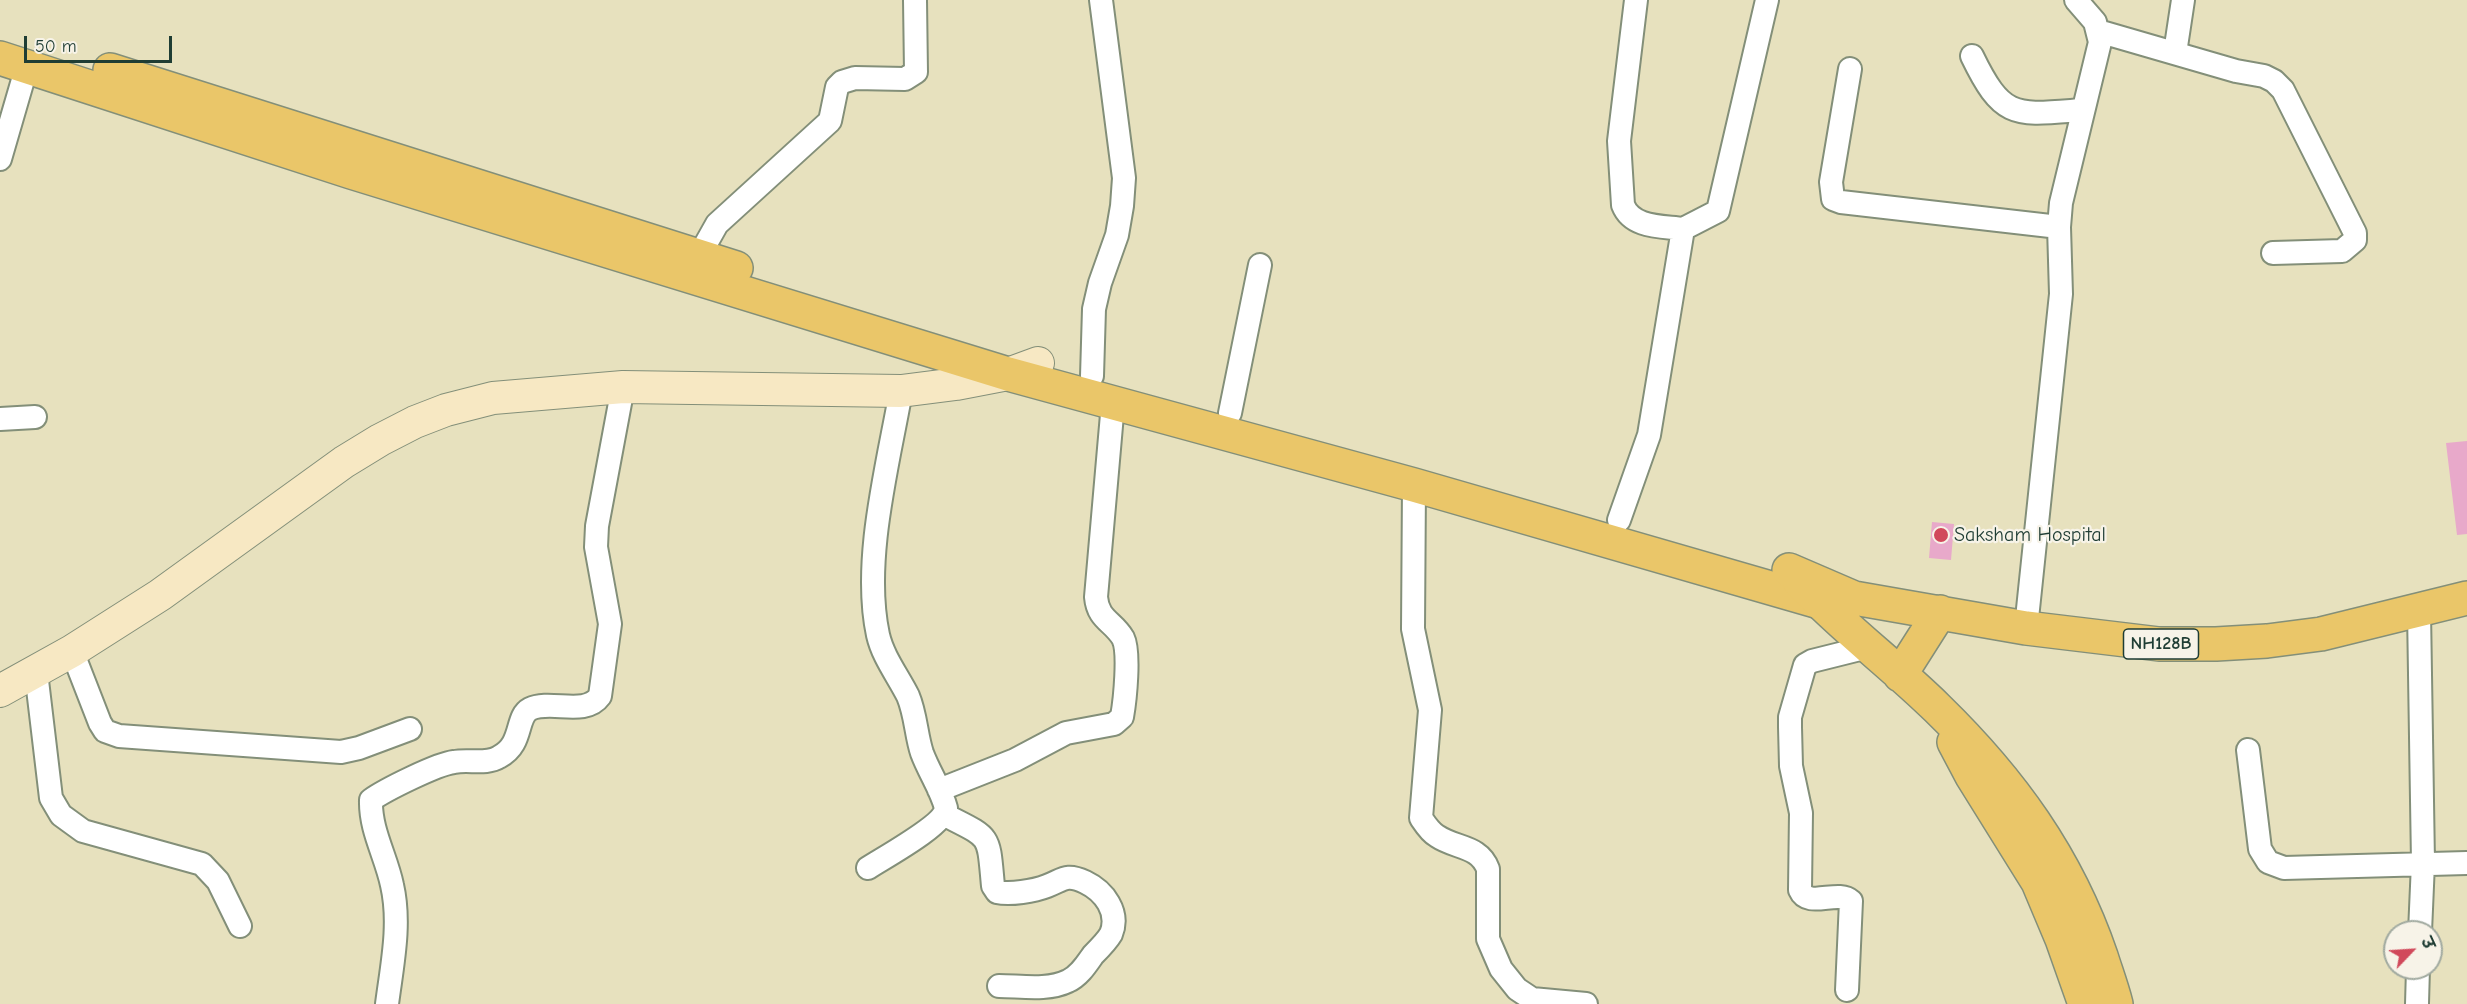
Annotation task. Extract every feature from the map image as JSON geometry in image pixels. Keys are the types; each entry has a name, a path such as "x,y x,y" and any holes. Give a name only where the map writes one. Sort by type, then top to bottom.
{"main road":[{"path":"0,35 696,267 1023,368 1113,403 1414,485 1819,602 1854,598"},
{"path":"14,62 351,172 696,267"},
{"path":"0,691 72,651 160,595 344,462 415,422 446,410 493,398 623,387 901,391 956,384 1023,368 1092,376 1619,520 1789,570 1854,598"},
{"path":"1789,570 1819,602 1935,706 1982,753 2021,801 2063,868 2090,926 2116,1004"},
{"name":"NH128B","path":"1854,598 2026,628 2159,644 2216,644 2321,634 2467,598"},
{"path":"1900,675 1940,612"},
{"path":"1935,706 1972,776 2038,882 2085,1004"}],"street":[{"path":"696,267 722,218 830,121 837,87 842,82 855,78 905,79 916,72 915,0"},
{"path":"1092,376 1094,309 1100,283 1117,235 1124,178 1101,0"},
{"path":"1636,0 1619,141 1623,205 1626,213 1639,222 1683,229 1718,211 1767,0"},
{"path":"2076,0 2097,26 2274,81 2291,104 2354,227 2355,240 2342,251 2273,254"},
{"path":"2026,628 2061,294 2059,227 2063,193 2098,52 2100,42 2097,26 2103,0"},
{"path":"2175,52 2183,0"},
{"path":"1972,56 1987,87 2005,106 2035,113 2082,110"},
{"path":"0,159 14,62"},
{"path":"1850,69 1831,183 1833,199 1841,202 2059,227"},
{"path":"1619,520 1649,435 1683,229"},
{"path":"1230,413 1260,265"},
{"path":"387,1004 396,927 396,906 392,883 370,816 371,800 382,792 450,762 489,761 501,757 513,747 524,715 533,708 592,704 600,696 610,624 596,547 597,526 623,387"},
{"path":"868,868 934,825 945,814 946,808 922,754 913,710 878,637 875,613 873,586 877,531 901,391"},
{"path":"939,790 1015,760 1066,733 1114,723 1122,717 1126,646 1119,632 1103,617 1096,597 1113,403"},
{"path":"0,419 35,417"},
{"path":"1414,485 1413,629 1430,710 1421,818 1437,837 1475,851 1484,858 1488,869 1488,939 1501,969 1518,989 1532,999 1586,1004"},
{"path":"2420,611 2423,863 2421,920"},
{"path":"1847,990 1851,901 1846,897 1808,898 1801,894 1800,890 1801,813 1791,766 1790,727 1805,665 1868,647"},
{"path":"72,651 100,723 105,731 118,736 341,752 359,748 410,729"},
{"path":"36,672 51,798 61,815 83,831 202,864 218,881 240,926"},
{"path":"2248,750 2260,849 2268,862 2284,868 2467,863"},
{"path":"945,814 982,834 987,841 993,886 997,892 1004,893 1047,886 1065,877 1087,882 1109,899 1113,914 1111,933 1080,972 1067,982 1049,987 999,986"},
{"path":"2417,1004 2418,980"}],"building":[{"path":"2467,441 2467,534 2457,535 2446,443"},
{"path":"1932,522 1954,524 1951,560 1929,558"}],"place":[{"name":"Saksham Hospital","path":"1941,535"}]}
